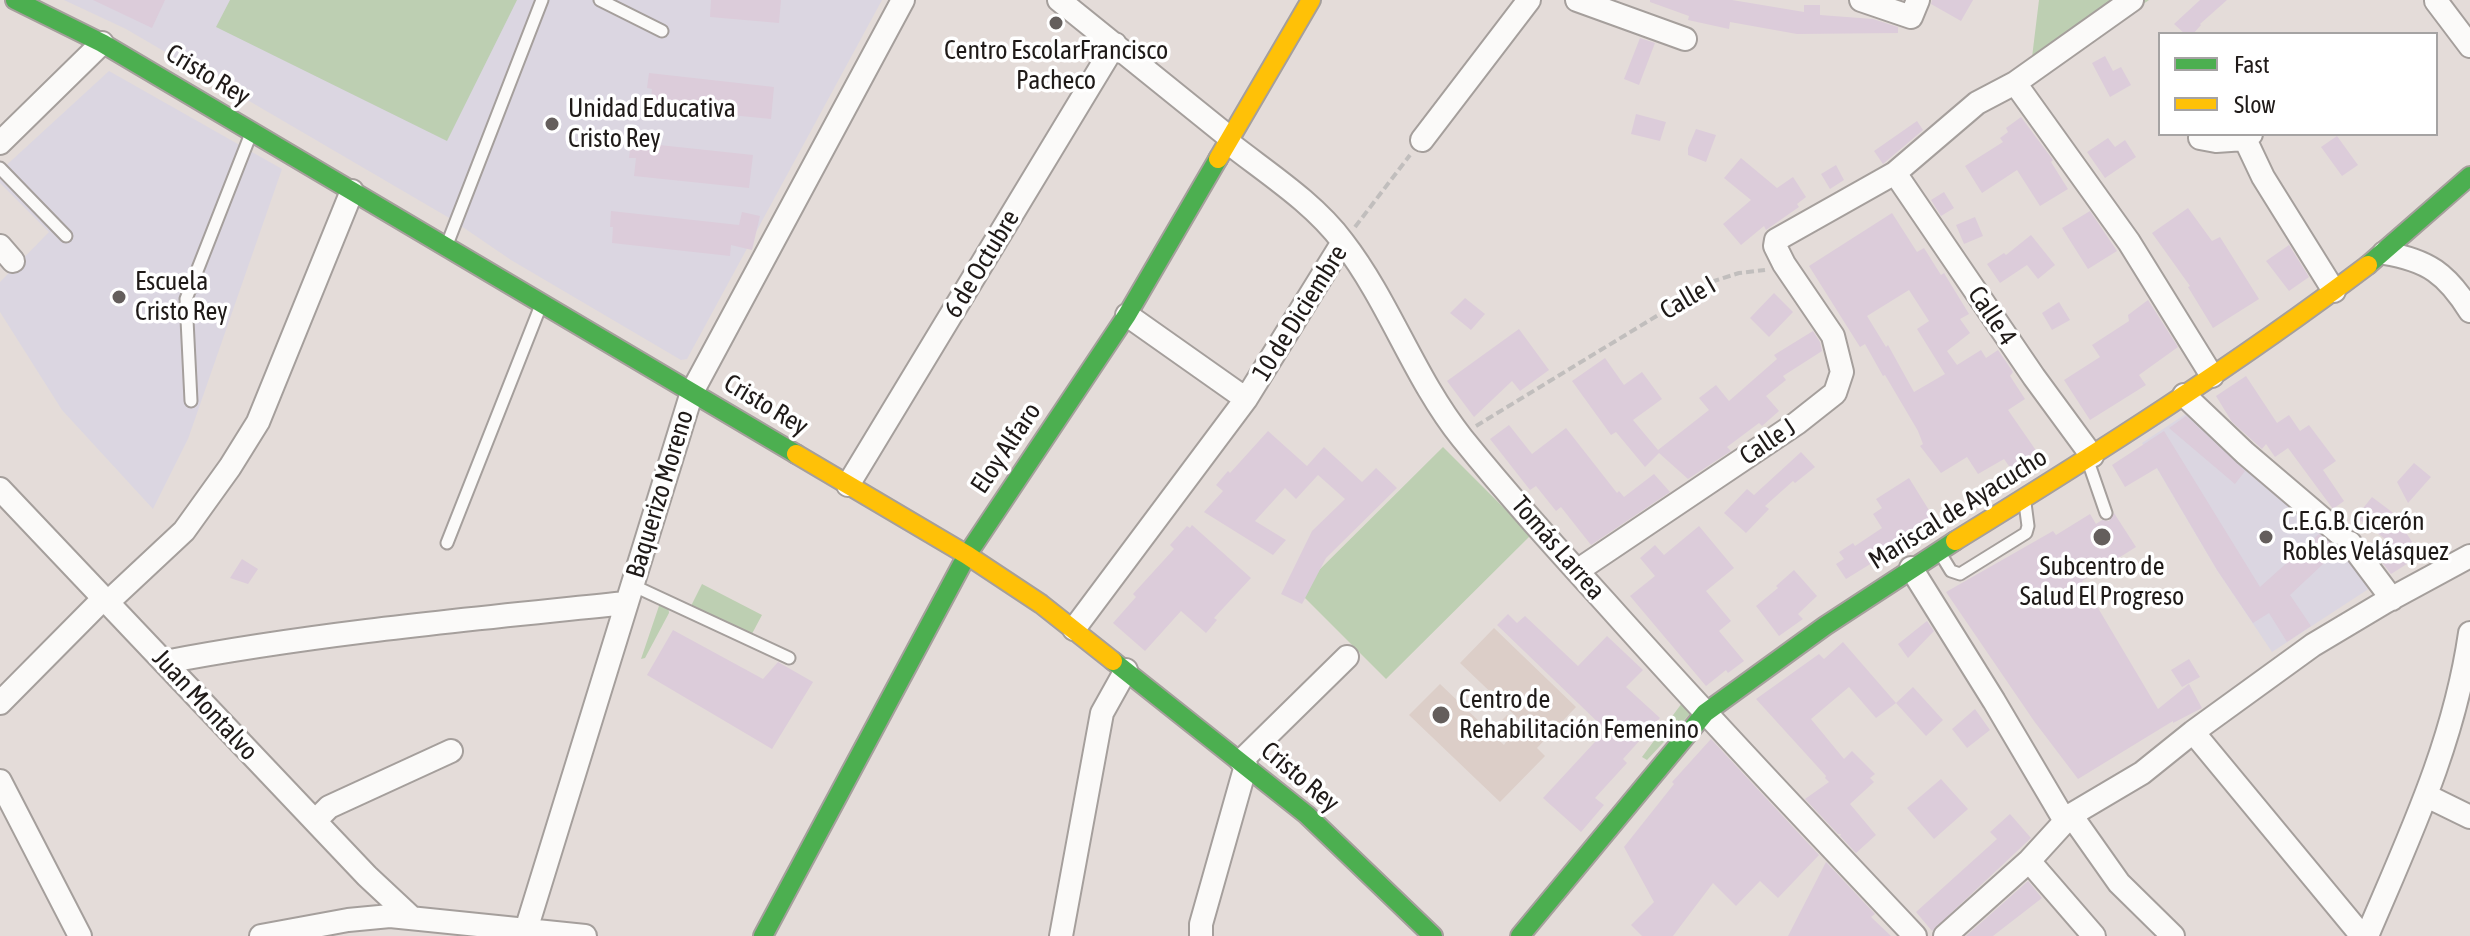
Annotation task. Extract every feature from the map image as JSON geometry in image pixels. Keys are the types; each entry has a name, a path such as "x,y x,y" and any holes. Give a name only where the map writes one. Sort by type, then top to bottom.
{"street":[{"name":"Cristo Rey","path":"15,0 102,43 967,555 1041,604 1244,763 1307,815 1433,936"},
{"name":"Baquerizo Moreno","path":"526,930 692,392 903,0"},
{"name":"Tomás Larrea","path":"1059,0 1230,140 1330,227 1381,302 1423,381 1460,436 1705,713 1915,936"},
{"name":"Eloy Alfaro","path":"763,936 967,555 1127,315 1311,0"},
{"path":"1422,140 1529,0"},
{"path":"1577,0 1685,39"},
{"path":"1861,0 1914,8"},
{"path":"1784,264 1775,246 1776,240 1895,173 1977,103 2015,83 2132,0"},
{"path":"2436,1 2470,46"},
{"path":"0,143 102,43"},
{"name":"6 de Octubre","path":"848,485 1115,44"},
{"path":"2015,83 2129,242 2212,376"},
{"path":"2200,138 2216,141 2248,136 2263,177 2334,291"},
{"name":"Calle 4","path":"1895,173 2090,458"},
{"name":"Mariscal de Ayacucho","path":"1520,936 1705,713 1911,568 2090,458 2334,291 2384,253 2470,176"},
{"path":"0,703 106,600 184,531 230,467 258,422 352,191"},
{"name":"10 de Diciembre","path":"1074,629 1246,399 1343,242"},
{"path":"2384,253 2430,265 2467,298"},
{"name":"Calle J","path":"1577,571 1797,423 1835,393 1842,372 1833,336 1784,264"},
{"path":"1127,315 1246,399"},
{"path":"2184,395 2245,453 2344,538 2388,600"},
{"name":"Juan Montalvo","path":"0,489 367,876 395,923"},
{"path":"1945,936 2029,861 2071,815 2142,773 2313,645 2470,556"},
{"path":"1911,568 2062,816 2071,815"},
{"path":"165,662 629,594"},
{"path":"2193,732 2365,936 2427,796 2442,754 2462,720 2470,633"},
{"path":"1198,932 1244,763 1347,657"},
{"path":"1061,936 1102,713 1126,670"},
{"path":"315,821 329,807 451,751"},
{"path":"0,781 80,936"},
{"path":"2427,796 2470,817"},
{"path":"2071,815 2119,883 2173,936"},
{"path":"2029,861 2094,936"},
{"path":"261,936 348,920 585,936"}],"lane":[{"path":"446,247 542,0"},
{"path":"600,0 662,31"},
{"path":"191,401 186,299 252,132"},
{"path":"0,168 66,236"},
{"path":"447,543 542,303"},
{"path":"2090,458 2106,513"},
{"path":"1939,551 1951,571 1960,574 2026,533 2024,498"},
{"path":"629,594 789,658"},
{"path":"182,681 206,654"}],"path":[{"name":"10 de Diciembre","path":"1343,242 1422,140"},
{"name":"Calle I","path":"1460,436 1714,281 1784,264"}],"shaded area":[{"name":"Unidad Educativa Cristo Rey","path":"64,0 882,0 687,359 681,360 511,260 451,219 126,29"},
{"name":"Escuela Cristo Rey","path":"109,71 282,169 188,439 153,509 62,410 0,312 0,282 49,232 0,183 0,171"},
{"name":"C.E.G.B. Cicerón Robles Velásquez","path":"2190,411 2344,545 2373,586 2272,652 2217,570 2142,443"},
{"name":"Centro de Rehabilitación Femenino","path":"1494,628 1576,707 1537,748 1545,756 1500,802 1409,715 1440,684 1504,745 1506,742 1493,729 1507,715 1520,727 1524,724 1460,663"}],"green space":[{"path":"230,0 517,0 447,141 216,27"},
{"path":"2039,0 2149,0 2029,82"},
{"path":"1443,447 1531,535 1386,679 1298,591"},
{"path":"702,584 762,615 746,645 687,614"},
{"path":"661,600 668,605 669,613 645,658 641,659"},
{"path":"1682,703 1691,713 1647,760 1642,757"}],"building":[{"path":"93,0 165,0 152,28"},
{"path":"711,0 781,0 779,23 710,17"},
{"path":"1650,0 1732,0 1804,12 1804,5 1820,5 1820,15 1873,19 1898,27 1898,33 1797,34 1730,22 1729,29 1688,20 1689,16"},
{"path":"1932,0 1973,0 1961,21 1931,4"},
{"path":"2200,0 2227,0 2195,32 2183,32 2174,24"},
{"path":"1640,38 1655,43 1639,85 1624,79"},
{"path":"2105,56 2113,71 2121,67 2131,85 2110,97 2092,63"},
{"path":"649,73 774,87 771,119 650,107 652,89 647,88"},
{"path":"1636,114 1666,122 1660,141 1631,134"},
{"path":"2021,117 2053,160 2051,162 2068,189 2040,206 2017,170 1982,193 1965,166 2003,142 2000,138 2008,132 2006,128"},
{"path":"1917,121 1923,130 1883,164 1874,151"},
{"path":"1696,129 1716,135 1706,162 1688,155"},
{"path":"2337,136 2358,165 2342,176 2321,147"},
{"path":"2108,138 2115,147 2125,140 2136,157 2105,178 2087,152"},
{"path":"631,142 753,155 749,188 634,176 636,158 629,158"},
{"path":"1741,158 1777,188 1793,177 1806,197 1797,204 1799,207 1766,230 1764,226 1741,245 1723,224 1751,200 1724,178"},
{"path":"1836,165 1844,180 1830,189 1821,174"},
{"path":"1944,192 1954,208 1941,216 1931,200"},
{"path":"2188,208 2212,241 2220,237 2259,299 2213,328 2190,286 2152,233"},
{"path":"611,211 739,225 742,212 760,216 752,250 731,245 730,256 612,243"},
{"path":"2090,211 2117,251 2088,269 2062,228"},
{"path":"1892,213 1917,252 1924,248 1941,275 1944,273 1969,314 1960,319 1970,333 1947,351 1957,365 1981,350 1986,358 1998,350 2013,372 2010,376 2025,399 2008,410 2044,462 2018,479 2004,459 1978,474 1967,457 1941,473 1920,446 1923,444 1918,431 1885,375 1865,344 1860,347 1809,266","holes":["1909,290 1929,321 1917,329 1945,374 1914,392 1888,345 1886,347 1867,316"]},
{"path":"1975,217 1983,236 1964,244 1956,225"},
{"path":"2031,235 2055,265 2038,279 2027,265 2000,283 1987,264 2004,253 2006,255"},
{"path":"2289,245 2309,277 2289,291 2266,261"},
{"path":"1774,293 1793,312 1769,337 1750,318"},
{"path":"1465,298 1485,314 1471,330 1450,313"},
{"path":"2148,300 2178,347 2139,375 2146,385 2090,420 2064,380 2100,357 2092,345 2129,321 2128,315"},
{"path":"2059,302 2070,320 2052,330 2042,313"},
{"path":"1519,329 1549,370 1520,391 1512,381 1474,417 1447,381"},
{"path":"1813,331 1822,351 1783,376 1786,380 1766,396 1779,411 1762,426 1759,423 1727,447 1731,451 1688,479 1659,453 1645,467 1616,432 1611,435 1572,381 1605,358 1624,385 1642,372 1662,399 1633,420 1658,450 1709,410 1699,398 1716,385 1729,401 1777,359 1774,355"},
{"path":"2246,376 2277,423 2289,415 2300,431 2309,425 2336,461 2323,470 2344,501 2333,509 2288,448 2275,457 2266,444 2262,449 2232,422 2216,396"},
{"path":"2186,416 2245,471 2235,484 2169,428"},
{"path":"1509,425 1532,454 1566,428 1617,493 1619,491 1624,497 1654,474 1670,492 1591,545 1561,507 1556,511 1536,486 1530,490 1490,439"},
{"path":"1268,431 1307,466 1324,447 1362,482 1376,468 1397,488 1326,558 1302,604 1281,594 1312,531 1345,499 1318,475 1296,499 1285,488 1255,521 1286,540 1273,555 1204,512 1223,491 1216,485"},
{"path":"2164,431 2260,587 2319,534 2337,547 2338,550 2290,595 2311,626 2287,642 2269,613 2253,623 2217,570 2157,468 2125,487 2112,465"},
{"path":"1801,452 1815,467 1795,483 1793,481 1765,506 1769,509 1746,533 1724,513 1747,489 1754,495"},
{"path":"2414,463 2431,477 2408,503 2397,482"},
{"path":"1909,478 1937,523 1846,579 1836,564 1844,559 1839,552 1853,543 1855,546 1882,528 1873,514 1882,508 1876,499"},
{"path":"2372,497 2392,512 2421,555 2391,574 2374,552 2389,542 2356,517"},
{"path":"2114,513 2136,547 2082,581 2158,709 2189,684 2202,708 2173,721 2078,779 2034,721 1946,592 2053,531 2056,535 2090,514 2096,524 2102,520 2109,521"},
{"path":"1192,525 1251,578 1214,618 1217,620 1206,633 1181,611 1145,651 1113,623 1136,597 1133,594 1174,549 1170,545 1187,526 1190,528"},
{"path":"1699,526 1734,568 1706,591 1731,621 1719,631 1744,661 1706,686 1630,596 1655,576 1640,558 1655,545 1664,555"},
{"path":"242,559 258,569 248,584 230,578"},
{"path":"1794,570 1817,596 1798,614 1803,619 1779,636 1756,606"},
{"path":"1508,614 1517,623 1525,616 1578,666 1607,636 1643,670 1626,687 1660,718 1623,759 1627,763 1595,798 1604,805 1581,832 1543,798 1606,730 1497,625"},
{"path":"1927,621 1934,631 1908,658 1898,644"},
{"path":"673,630 763,679 778,662 813,682 772,749 647,675"},
{"path":"1843,642 1896,703 1876,718 1849,687 1811,719 1844,759 1852,751 1875,774 1870,778 1874,782 1850,804 1876,835 1856,853 1805,799 1829,782 1826,776 1756,699 1819,654 1824,659"},
{"path":"2189,659 2200,677 2182,687 2171,670"},
{"path":"1913,687 1943,720 1926,736 1896,703"},
{"path":"1975,709 1990,730 1967,748 1952,729"},
{"path":"1711,739 1819,855 1778,898 1760,881 1736,906 1713,883 1673,936 1642,936 1631,925 1654,902 1624,847 1674,784 1672,782"},
{"path":"1941,779 1968,809 1934,839 1907,808"},
{"path":"2010,814 2031,838 1932,931 1916,912 1997,839 1990,832"},
{"path":"1826,862 1875,914 1871,917 1891,936 1788,936"},
{"path":"2028,881 2042,898 1993,936 1966,936"}],"traffic: fast":[{"path":"15,0 102,43 796,454"},
{"path":"763,936 967,555 1127,315 1218,159"},
{"path":"2368,265 2470,176"},
{"path":"1520,936 1705,713 1825,626 1955,541"},
{"path":"1113,661 1307,815 1433,936"}],"traffic: slow":[{"path":"1218,159 1311,0"},
{"path":"1955,541 2165,408 2368,265"},
{"path":"796,454 967,555 1041,604 1113,661"}],"place":[{"name":"Centro EscolarFrancisco Pacheco","path":"1056,23"},
{"name":"Unidad Educativa Cristo Rey","path":"552,124"},
{"name":"Escuela Cristo Rey","path":"119,297"},
{"name":"Subcentro de Salud El Progreso","path":"2102,537"},
{"name":"C.E.G.B. Cicerón Robles Velásquez","path":"2266,537"},
{"name":"Centro de Rehabilitación Femenino","path":"1441,715"}]}
